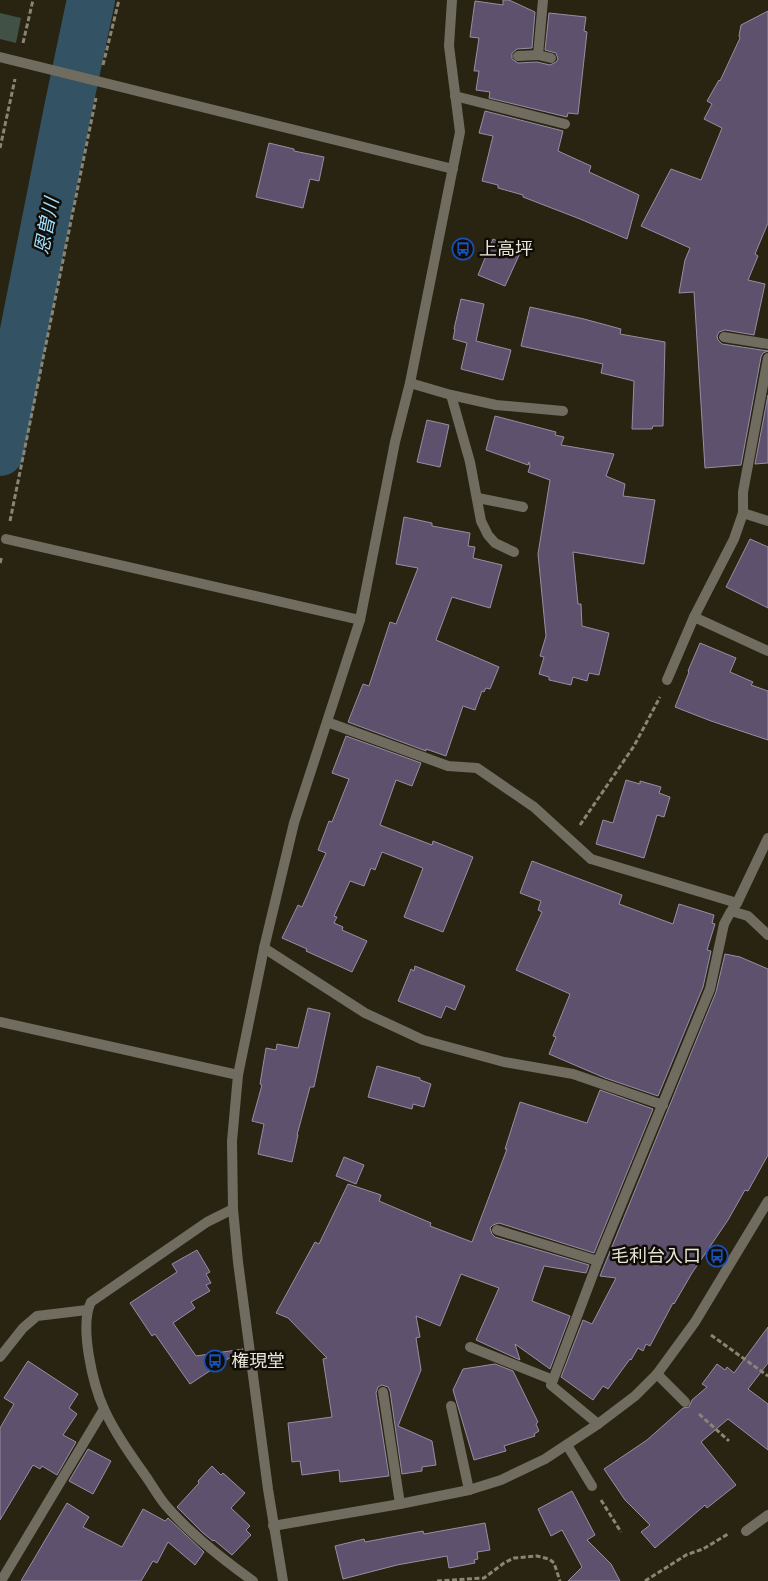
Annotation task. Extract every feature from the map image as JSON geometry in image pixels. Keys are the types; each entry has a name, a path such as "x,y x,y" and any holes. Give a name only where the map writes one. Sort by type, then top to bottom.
{"street":[{"path":"283,1581 273,1526 238,1262 233,1209 232,1141 238,1075 264,948 294,823 360,620 395,442 410,383 453,169 460,132 449,46 452,0"},
{"path":"538,55 543,0"},
{"path":"518,56 538,55 551,58"},
{"path":"0,58 453,169"},
{"path":"455,96 565,124"},
{"path":"724,337 768,344"},
{"path":"666,680 694,617 734,538 744,513 743,492 768,358"},
{"path":"410,383 496,405 564,411"},
{"path":"451,395 470,462 482,521 488,535 495,543 514,552"},
{"path":"478,498 523,506"},
{"path":"744,513 768,521"},
{"path":"6,539 360,620"},
{"path":"694,617 768,651"},
{"path":"327,722 448,766 477,768 534,807 591,859 734,907 748,916 768,935"},
{"path":"598,1424 551,1385 598,1261 710,989 724,924 768,838"},
{"path":"264,948 366,1013 423,1040 504,1062 573,1074 662,1105"},
{"path":"0,1022 238,1075"},
{"path":"273,1526 469,1490 501,1480 545,1459 567,1445 635,1396 657,1374 695,1322 768,1201"},
{"path":"233,1209 199,1227 91,1302 87,1310 87,1338 93,1375 104,1409 131,1456 168,1509 253,1581"},
{"path":"497,1230 598,1261"},
{"path":"0,1356 23,1328 37,1316 87,1310"},
{"path":"470,1347 553,1380"},
{"path":"657,1374 685,1402"},
{"path":"383,1392 400,1504"},
{"path":"451,1406 469,1490"},
{"path":"1,1581 104,1409"},
{"path":"567,1445 592,1486"},
{"path":"746,1532 768,1515"}],"path":[{"path":"0,563 99,82 118,0"},
{"path":"580,850 579,826 634,746 666,680"},
{"path":"711,1335 768,1376"},
{"path":"685,1402 729,1441"},
{"path":"592,1486 621,1532"},
{"path":"645,1581 686,1555 703,1549 722,1536 734,1531 746,1532"},
{"path":"437,1581 484,1578 504,1562 514,1558 537,1556 549,1559 554,1563 560,1581"}],"green space":[{"path":"0,13 21,18 16,43 0,39"}],"building":[{"path":"503,0 509,0 535,12 532,48 517,49 512,53 512,59 518,63 537,62 550,65 558,59 556,53 545,50 549,13 586,17 584,31 587,32 578,114 568,113 567,117 489,98 490,92 476,90 479,71 474,71 479,38 470,37 475,1 503,5"},
{"path":"768,11 768,223 755,254 758,256 748,280 765,284 754,335 725,330 719,332 717,336 722,344 768,351 763,353 761,357 741,465 705,468 694,292 679,293 685,260 690,248 641,226 671,169 701,180 722,128 704,119 712,104 707,101 720,81 740,38 741,25"},
{"path":"485,111 563,131 558,151 591,166 589,172 639,195 627,239 523,197 523,195 498,188 498,185 482,181 493,136 479,133"},
{"path":"269,143 294,149 294,151 324,157 319,181 310,179 303,208 256,197"},
{"path":"493,239 521,251 505,286 478,275"},
{"path":"461,299 484,304 476,341 511,350 503,380 461,369 467,343 453,339"},
{"path":"530,307 621,329 620,334 665,342 663,426 653,426 652,429 632,429 634,381 601,373 603,364 521,346"},
{"path":"768,395 768,463 755,464"},
{"path":"495,416 556,432 555,435 564,437 561,445 614,454 606,476 625,484 623,496 655,500 644,564 573,552 578,604 581,604 582,626 609,633 599,675 589,673 587,681 573,677 571,685 549,680 549,677 539,674 544,657 540,656 546,636 538,554 550,480 528,472 529,462 528,465 486,450"},
{"path":"427,420 449,425 440,467 417,462"},
{"path":"404,517 432,523 432,526 470,533 468,546 475,547 473,558 502,565 490,608 452,597 436,640 499,667 490,689 486,688 484,692 482,691 475,710 463,706 446,756 426,749 426,751 348,722 363,684 369,686 390,622 396,624 418,568 396,564"},
{"path":"750,539 768,547 768,608 726,587"},
{"path":"700,643 736,658 730,672 753,682 751,685 768,691 768,740 675,707"},
{"path":"346,736 421,763 412,786 396,780 380,825 432,845 433,841 473,857 443,932 404,917 423,868 382,852 375,870 371,868 364,886 350,881 334,916 337,917 334,923 343,927 342,930 367,941 352,972 282,938 298,905 302,907 326,853 318,850 329,821 332,822 349,779 332,773"},
{"path":"626,780 640,784 640,781 661,787 659,793 670,797 664,817 657,815 644,858 596,844 603,820 613,823"},
{"path":"532,861 622,895 619,904 673,924 679,904 714,915 712,923 715,924 707,950 711,951 703,987 658,1096 605,1078 549,1054 556,1037 553,1036 570,994 516,970 542,912 538,910 541,901 520,893"},
{"path":"725,954 740,957 768,969 768,1155 748,1191 745,1190 728,1220 673,1303 650,1346 646,1344 643,1351 638,1348 608,1389 603,1386 593,1400 561,1377 583,1320 592,1324 616,1278 600,1276 716,992"},
{"path":"415,966 465,986 455,1010 446,1006 441,1018 398,1001 411,969 414,971"},
{"path":"308,1008 330,1013 314,1087 310,1087 292,1162 258,1154 264,1124 252,1121 262,1085 260,1084 266,1048 276,1050 277,1044 298,1048"},
{"path":"377,1066 420,1078 420,1080 431,1084 424,1107 413,1104 412,1109 368,1097"},
{"path":"600,1090 653,1109 594,1253 499,1223 490,1228 495,1237 589,1265 586,1273 544,1266 532,1301 570,1316 550,1369 515,1344 520,1360 476,1340 499,1288 461,1274 440,1326 416,1316 420,1337 416,1338 421,1370 398,1426 432,1441 436,1465 422,1467 422,1471 402,1474 390,1391 388,1387 382,1385 378,1387 376,1393 389,1476 340,1482 339,1470 302,1475 300,1461 292,1462 288,1423 332,1417 323,1359 327,1358 288,1318 276,1313 315,1242 319,1244 348,1184 381,1195 379,1201 431,1223 430,1226 472,1242 507,1149 505,1149 520,1102 587,1123"},
{"path":"344,1157 364,1165 356,1184 336,1176"},
{"path":"197,1250 210,1272 206,1274 211,1283 206,1285 210,1291 191,1302 195,1308 173,1323 196,1356 243,1349 190,1384 155,1334 152,1336 130,1303 177,1272 172,1264"},
{"path":"768,1327 768,1363 748,1389 768,1404 768,1450 728,1419 701,1442 736,1485 707,1508 705,1505 655,1548 641,1532 650,1525 625,1500 604,1469 647,1440 683,1408 689,1407 692,1400 707,1387 702,1384 717,1364 725,1370 727,1367 734,1373"},
{"path":"28,1361 78,1394 69,1408 77,1414 63,1435 76,1442 57,1475 42,1466 40,1469 33,1465 0,1520 0,1428 14,1404 4,1398"},
{"path":"495,1364 513,1371 538,1422 536,1424 539,1431 534,1434 535,1436 504,1446 506,1451 474,1460 453,1390 463,1369"},
{"path":"88,1449 111,1461 93,1494 69,1481"},
{"path":"212,1466 221,1475 223,1473 245,1493 231,1508 250,1526 246,1530 251,1535 232,1555 203,1533 177,1507"},
{"path":"572,1491 595,1535 587,1540 611,1564 620,1581 568,1581 582,1567 562,1530 551,1536 538,1509"},
{"path":"67,1503 89,1517 83,1527 122,1547 143,1509 165,1521 168,1518 204,1552 195,1565 168,1542 157,1563 153,1561 141,1581 21,1581"},
{"path":"485,1523 490,1550 477,1552 478,1559 474,1560 475,1563 449,1568 447,1556 397,1565 343,1579 335,1546 364,1539 365,1542 423,1531 424,1534"}],"waterway":[{"name":"恩曽川","path":"0,452 91,0"}],"place":[{"name":"上高坪","path":"463,249"},
{"name":"毛利台入口","path":"717,1256"},
{"name":"権現堂","path":"215,1361"}]}
